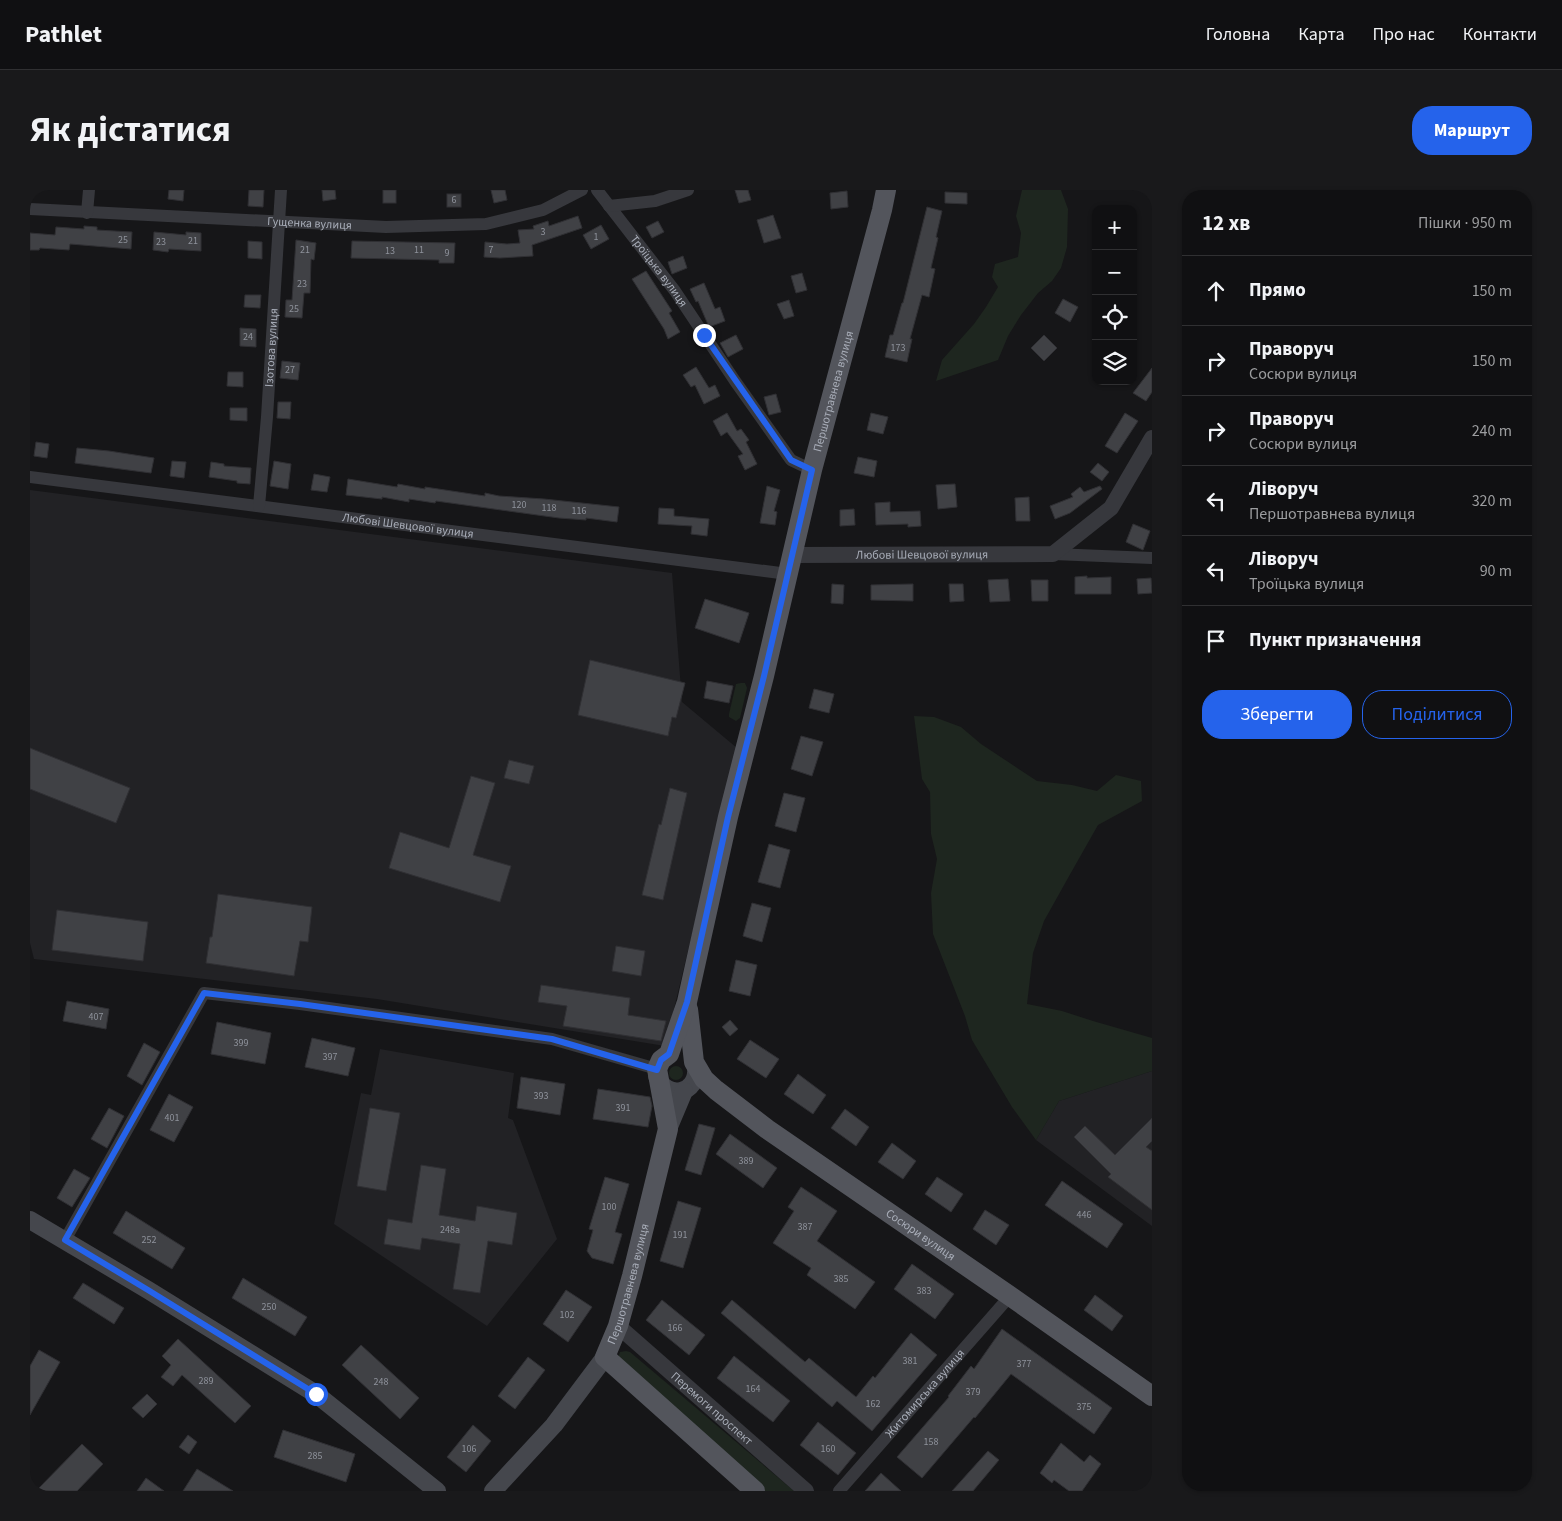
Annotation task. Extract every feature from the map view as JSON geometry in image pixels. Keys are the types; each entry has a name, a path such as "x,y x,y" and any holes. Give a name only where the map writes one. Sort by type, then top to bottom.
{"main road":[{"name":"Першотравнева вулиця","path":"668,1129 661,1067 687,1002 728,817 764,676 812,470 886,190"},
{"name":"Першотравнева вулиця","path":"493,1491 554,1425 605,1357 618,1326 668,1129 684,1091 693,1084 696,1073 687,1002"},
{"path":"684,1091 673,1092 667,1090 659,1082 661,1067 676,1052 683,1054 695,1065"},
{"name":"Сосюри вулиця","path":"695,1065 704,1079 749,1116 1152,1396"},
{"path":"30,1220 68,1235 148,1290 316,1394 437,1491"},
{"path":"605,1357 755,1491"}],"street":[{"path":"87,213 89,190"},
{"name":"Ізотова вулиця","path":"259,506 267,418 281,190"},
{"name":"Гущенка вулиця","path":"30,209 386,227 486,224 543,210 582,190"},
{"name":"Троїцька вулиця","path":"596,190 675,290 735,381 791,460 812,470"},
{"path":"609,206 654,201 688,190"},
{"path":"1053,554 1111,508 1152,438"},
{"name":"Любові Шевцової вулиця","path":"30,476 259,506 790,564 1053,554 1152,558"},
{"path":"68,1235 204,993 300,1004 552,1039 661,1067"},
{"name":"Житомирська вулиця","path":"839,1491 1010,1296"},
{"name":"Перемоги проспект","path":"618,1326 806,1491"}],"shaded area":[{"path":"1022,190 1061,190 1068,209 1067,247 1061,268 1052,281 1038,293 1021,315 1008,336 998,360 936,381 942,360 974,324 998,287 992,277 995,264 1018,257 1021,233 1016,216"},
{"path":"30,490 672,573 682,702 737,748 665,1046 377,999 34,959 30,943"},
{"path":"745,683 747,688 740,718 736,721 729,717 729,714 736,684"},
{"path":"914,716 934,717 961,727 981,744 1037,781 1072,785 1097,791 1116,775 1141,781 1142,801 1098,825 1044,921 1033,953 1027,1004 1062,1011 1152,1038 1152,1071 1059,1101 1036,1140 1012,1107 972,1040 965,1016 933,934 931,893 937,859 931,834 930,792 922,779"},
{"path":"380,1049 514,1073 508,1118 513,1120 557,1239 487,1326 334,1224 361,1093 371,1095"},
{"path":"673,1066 679,1066 683,1073 679,1080 673,1080 669,1076 669,1070"},
{"path":"1152,1071 1152,1226 1036,1140 1059,1101"},
{"path":"620,1352 630,1352 794,1491 763,1491 617,1361"}],"building":[{"path":"169,190 184,190 183,201 168,199"},
{"path":"249,190 264,190 263,207 248,206"},
{"path":"322,190 335,190 336,199 323,201"},
{"path":"383,190 396,190 396,203 383,203"},
{"path":"491,190 505,190 507,200 494,203"},
{"path":"735,190 748,190 751,200 739,203"},
{"path":"847,191 848,207 831,209 830,193"},
{"path":"945,192 967,193 967,204 945,203"},
{"path":"447,194 461,194 461,207 447,207"},
{"path":"927,207 942,211 931,268 935,269 929,297 922,295 910,339 912,339 907,362 885,357 890,335 893,335 903,303"},
{"path":"773,215 781,238 764,243 757,220"},
{"path":"578,216 582,228 532,245 533,256 484,257 485,242 520,243 518,230 534,229 533,226 548,221 549,226"},
{"path":"658,221 664,232 652,238 646,227"},
{"path":"601,225 609,239 591,249 583,235"},
{"path":"84,226 97,227 97,230 132,232 131,249 70,244 69,250 40,248 39,250 30,250 30,233 55,235 56,227 84,229"},
{"path":"154,232 186,235 186,232 201,233 201,251 169,249 168,252 153,250"},
{"path":"296,240 316,243 314,260 311,259 310,293 304,293 302,318 285,317 286,300 292,300"},
{"path":"248,241 262,242 262,259 248,258"},
{"path":"352,241 455,243 454,263 439,263 439,260 351,258"},
{"path":"683,256 687,268 672,274 668,262"},
{"path":"646,271 672,311 669,313 680,332 668,339 664,329 632,279"},
{"path":"802,273 807,290 796,293 791,276"},
{"path":"704,283 715,309 720,307 725,321 709,327 698,301 696,302 690,289"},
{"path":"245,295 261,295 260,308 244,307"},
{"path":"1063,299 1078,307 1070,322 1055,313"},
{"path":"789,300 794,316 784,319 777,304"},
{"path":"240,328 256,329 256,347 240,346"},
{"path":"736,335 743,349 728,357 720,343"},
{"path":"1044,335 1057,348 1044,361 1031,348"},
{"path":"282,361 300,363 298,380 280,378"},
{"path":"696,367 709,388 715,385 720,396 704,404 695,385 691,387 683,375"},
{"path":"1152,368 1152,392 1146,401 1133,393"},
{"path":"228,372 243,372 243,387 227,386"},
{"path":"776,394 781,412 769,415 764,397"},
{"path":"278,402 291,402 290,419 277,418"},
{"path":"230,408 247,408 247,421 230,420"},
{"path":"727,413 737,431 741,429 749,440 746,442 757,464 745,470 738,456 743,454 727,432 721,436 713,421"},
{"path":"871,413 888,417 883,434 867,430"},
{"path":"1125,413 1138,421 1117,453 1105,446"},
{"path":"36,442 49,444 47,458 34,456"},
{"path":"77,448 154,458 151,473 75,463"},
{"path":"858,457 877,461 874,477 854,473"},
{"path":"172,461 186,462 184,478 170,476"},
{"path":"274,461 291,464 288,489 270,486"},
{"path":"211,462 224,464 224,466 251,468 250,484 209,477"},
{"path":"1098,463 1109,472 1102,481 1090,472"},
{"path":"314,474 330,477 327,492 311,490"},
{"path":"348,479 397,487 398,484 485,496 485,493 499,496 619,507 617,522 586,518 586,520 559,518 436,501 435,503 409,499 409,502 382,497 382,499 346,495"},
{"path":"955,484 957,507 938,509 936,485"},
{"path":"767,486 780,490 774,511 777,512 775,525 760,523"},
{"path":"1100,486 1102,489 1070,513 1055,519 1050,506 1073,497 1071,494 1080,487 1084,492"},
{"path":"1029,497 1030,521 1016,521 1015,498"},
{"path":"890,502 890,512 920,511 921,526 908,527 908,524 876,525 875,503"},
{"path":"659,508 674,509 674,516 709,519 707,536 691,534 692,526 658,524"},
{"path":"854,509 855,525 840,526 840,510"},
{"path":"1133,524 1150,531 1143,550 1126,542"},
{"path":"1087,576 1087,578 1111,577 1111,594 1075,594 1075,577"},
{"path":"1151,578 1152,593 1138,594 1137,579"},
{"path":"1008,579 1010,601 990,602 988,580"},
{"path":"1031,580 1048,580 1048,601 1032,601"},
{"path":"832,584 844,585 843,604 831,603"},
{"path":"913,584 913,601 871,600 871,585"},
{"path":"949,584 963,584 964,601 950,602"},
{"path":"705,599 749,613 739,643 695,628"},
{"path":"590,660 685,683 676,718 672,717 668,736 578,715"},
{"path":"707,681 733,686 729,703 704,698"},
{"path":"814,689 834,694 829,713 809,708"},
{"path":"801,736 823,742 812,776 791,769"},
{"path":"30,748 130,788 116,823 30,789"},
{"path":"509,760 534,766 529,784 504,778"},
{"path":"471,776 495,783 473,855 511,866 500,902 389,868 400,832 449,848"},
{"path":"670,788 687,793 663,900 642,895 659,824 661,825"},
{"path":"784,793 805,798 796,832 775,826"},
{"path":"769,844 790,850 780,888 758,882"},
{"path":"218,894 312,907 308,942 300,941 294,976 206,963"},
{"path":"752,903 771,908 762,942 743,936"},
{"path":"57,910 148,922 143,961 52,950"},
{"path":"616,946 645,951 641,976 612,971"},
{"path":"736,960 757,965 750,996 729,991"},
{"path":"541,985 630,998 628,1015 666,1021 661,1041 563,1026 567,1006 538,1002"},
{"path":"67,1001 109,1009 106,1029 63,1021"},
{"path":"730,1020 738,1029 730,1036 722,1027"},
{"path":"217,1022 271,1033 265,1064 211,1054"},
{"path":"312,1038 355,1048 348,1076 305,1067"},
{"path":"750,1040 779,1059 766,1078 737,1059"},
{"path":"144,1043 160,1052 142,1085 127,1076"},
{"path":"798,1074 826,1095 813,1114 784,1094"},
{"path":"521,1077 565,1084 560,1115 517,1108"},
{"path":"598,1089 650,1097 652,1106 648,1127 593,1119"},
{"path":"169,1094 193,1107 174,1142 150,1130"},
{"path":"109,1108 124,1116 107,1148 91,1139"},
{"path":"370,1108 400,1113 386,1191 357,1186"},
{"path":"845,1109 869,1127 856,1146 831,1128"},
{"path":"1152,1118 1152,1141 1146,1147 1152,1151 1152,1210 1108,1177 1111,1174 1074,1137 1085,1126 1115,1155"},
{"path":"699,1124 715,1128 701,1175 685,1170"},
{"path":"730,1134 777,1168 763,1188 716,1154"},
{"path":"892,1143 916,1161 903,1179 878,1162"},
{"path":"421,1165 446,1169 439,1215 475,1221 477,1206 517,1213 512,1245 488,1241 480,1293 453,1289 460,1244 422,1238 420,1250 384,1244 388,1219 412,1223"},
{"path":"74,1169 90,1178 72,1207 57,1198"},
{"path":"605,1177 629,1184 615,1232 622,1234 613,1264 592,1258 587,1251 593,1230 589,1229"},
{"path":"937,1177 963,1194 951,1212 925,1194"},
{"path":"1062,1181 1123,1224 1107,1248 1045,1205"},
{"path":"801,1187 837,1211 817,1241 875,1282 855,1309 807,1275 811,1268 773,1243 794,1211 788,1207"},
{"path":"678,1201 701,1208 683,1268 660,1261"},
{"path":"985,1210 1009,1225 996,1245 973,1229"},
{"path":"126,1211 185,1248 172,1269 113,1233"},
{"path":"912,1264 954,1294 935,1319 894,1289"},
{"path":"243,1278 307,1317 295,1336 232,1298"},
{"path":"83,1283 124,1308 114,1324 73,1298"},
{"path":"566,1290 592,1307 568,1342 543,1324"},
{"path":"1095,1295 1123,1316 1112,1331 1084,1310"},
{"path":"662,1300 705,1335 689,1355 646,1320"},
{"path":"732,1300 805,1362 809,1358 856,1397 873,1376 875,1378 911,1333 937,1355 872,1431 837,1401 832,1407 721,1313"},
{"path":"1002,1329 1112,1408 1094,1434 1011,1374 922,1478 897,1457 949,1397 971,1366 974,1369"},
{"path":"178,1339 251,1406 235,1423 182,1375 173,1386 161,1377 171,1365 162,1356"},
{"path":"361,1345 419,1398 400,1419 342,1365"},
{"path":"39,1350 60,1362 30,1415 30,1366"},
{"path":"734,1356 790,1401 773,1422 717,1378"},
{"path":"528,1357 545,1370 515,1409 498,1396"},
{"path":"147,1394 157,1404 143,1418 132,1408"},
{"path":"818,1422 856,1453 838,1475 800,1445"},
{"path":"473,1425 491,1441 466,1472 447,1457"},
{"path":"283,1430 355,1454 346,1482 274,1457"},
{"path":"188,1435 197,1442 189,1454 179,1447"},
{"path":"1061,1443 1084,1462 1090,1455 1101,1464 1082,1491 1069,1491 1054,1480 1052,1483 1040,1473"},
{"path":"82,1444 103,1464 77,1491 36,1491"},
{"path":"988,1451 999,1460 973,1491 952,1491"},
{"path":"197,1469 233,1491 183,1491"},
{"path":"881,1473 901,1491 865,1491"},
{"path":"146,1478 164,1491 137,1491"}],"route":[{"path":"316,1394 65,1240 204,993 300,1004 552,1039 657,1070 661,1060 669,1054 687,1002 728,817 764,676 812,470 791,460 704,335"}]}
